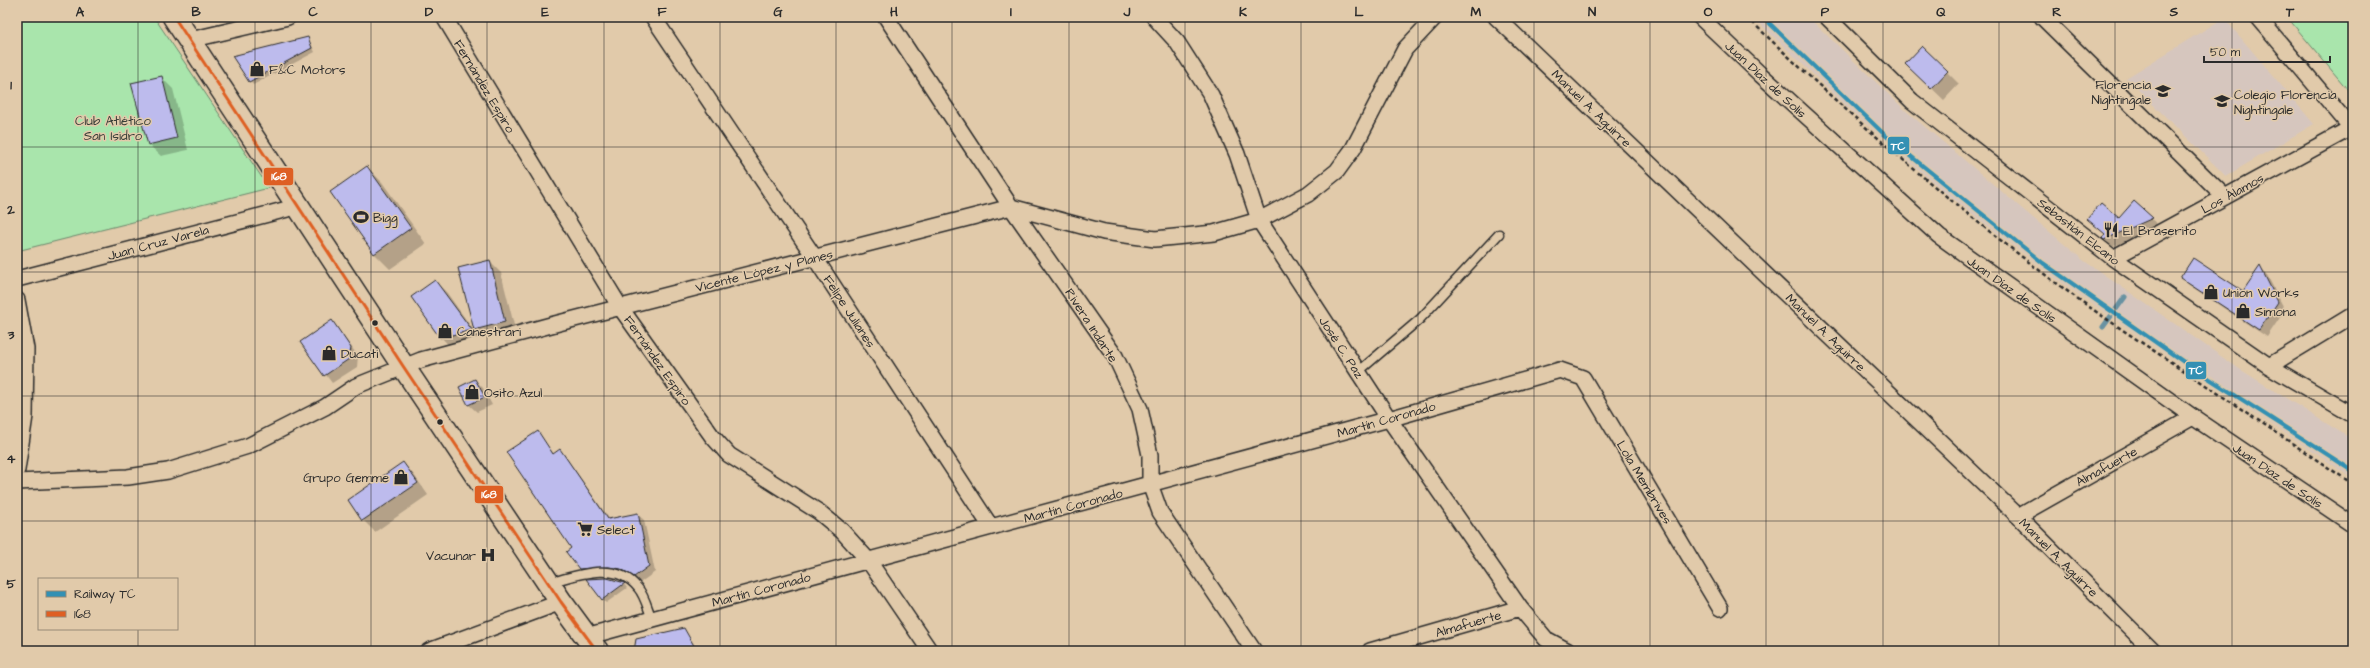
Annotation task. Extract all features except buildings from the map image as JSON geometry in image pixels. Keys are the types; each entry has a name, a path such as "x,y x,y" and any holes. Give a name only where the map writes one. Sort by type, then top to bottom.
{"main road":[{"path":"174,17 403,366 561,602 592,644"}],"street":[{"path":"190,40 288,17"},
{"name":"Fernández Espiro","path":"444,17 620,307 692,408 729,455 819,512 842,531 868,560 930,651"},
{"name":"Felipe Julianes","path":"653,17 815,258 991,527"},
{"name":"Rivera Indarte","path":"886,17 1011,207 1115,356 1140,409 1150,456 1150,484 1160,512 1254,651"},
{"name":"José C. Paz","path":"1154,17 1177,42 1211,96 1237,154 1260,220 1358,372 1520,608 1546,639 1568,651"},
{"name":"Vicente López y Planes","path":"17,482 128,477 168,471 208,460 248,446 281,431 324,408 356,386 403,366 620,307 1011,207 1104,232 1155,239 1214,233 1260,220 1308,194 1337,171 1353,149 1405,49 1434,17"},
{"name":"Manuel A. Aguirre","path":"1496,17 2018,516 2153,651"},
{"name":"Juan Díaz de Solís","path":"1700,17 1761,76 1938,236 2193,417 2353,526"},
{"name":"Sebastián Elcano","path":"1827,17 1912,101 2113,258 2269,366 2353,415"},
{"path":"2042,17 2225,197"},
{"path":"2258,17 2352,129"},
{"name":"Los Álamos","path":"2113,258 2352,129"},
{"name":"Juan Cruz Varela","path":"17,279 299,206"},
{"path":"17,300 26,349 25,416 17,470"},
{"path":"2269,366 2353,316"},
{"name":"Martín Coronado","path":"592,644 652,619 1389,419 1560,370"},
{"name":"Lola Membrives","path":"1560,370 1583,378 1720,608"},
{"name":"Almafuerte","path":"2018,516 2193,417"},
{"path":"429,651 561,602"},
{"name":"Almafuerte","path":"1370,651 1520,608"}],"lane":[{"path":"1358,372 1420,319 1499,234"},
{"path":"549,583 578,574 600,571 624,576 638,588 652,619"}],"path":[{"path":"1747,17 1829,96 1944,196 2048,277 2110,322 2353,484"}],"shaded area":[{"path":"1753,17 1808,17 1905,110 2083,260 2238,368 2353,440 2353,478 2164,353 2054,277 1942,190 1854,113"},
{"name":"Colegio Florencia Nightingale","path":"2224,18 2314,124 2226,176 2126,78"}],"green space":[{"name":"Club Atlético San Isidro","path":"17,17 154,17 269,188 17,251"},
{"path":"2287,17 2353,17 2353,96"}],"waterway":[{"path":"2103,327 2125,297"}],"rail line":[{"name":"TC","path":"1763,17 1886,136 2043,263 2188,365 2353,471"}],"transit line":[{"name":"168","path":"174,17 403,366 561,602 597,651"}],"place":[{"name":"F&C Motors","path":"257,69"},
{"name":"Florencia Nightingale","path":"2163,91"},
{"name":"Colegio Florencia Nightingale","path":"2222,101"},
{"name":"Bigg","path":"361,217"},
{"name":"El Braserito","path":"2111,230"},
{"name":"Union Works","path":"2211,292"},
{"name":"Simona","path":"2243,311"},
{"name":"Canestrari","path":"445,331"},
{"name":"Ducati","path":"329,353"},
{"name":"Osito Azul","path":"472,392"},
{"name":"Grupo Gemme","path":"401,477"},
{"name":"Select","path":"585,529"},
{"name":"Vacunar","path":"488,555"}]}
